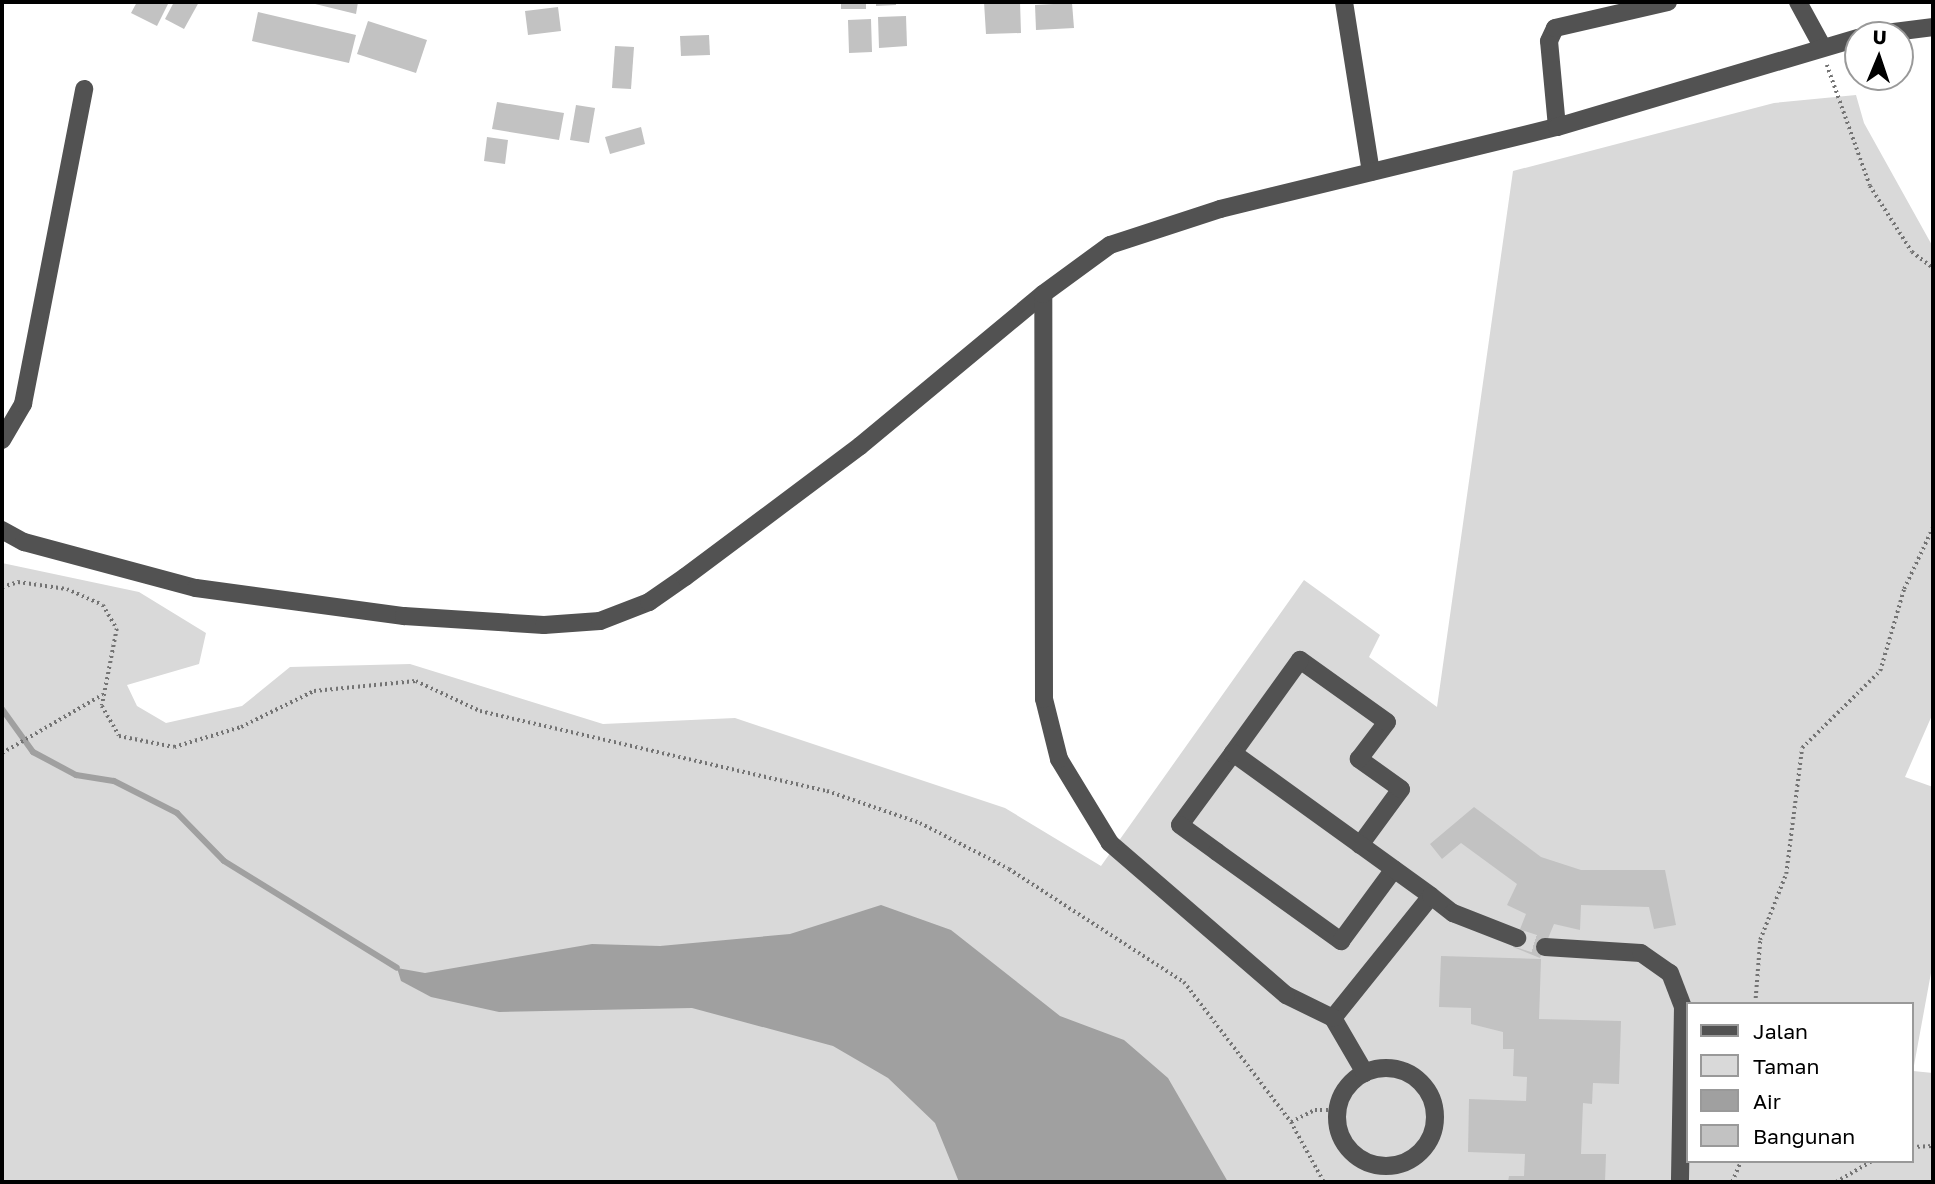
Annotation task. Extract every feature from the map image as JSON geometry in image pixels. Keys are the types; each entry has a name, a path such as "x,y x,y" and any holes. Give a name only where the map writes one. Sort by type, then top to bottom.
{"street":[{"path":"1344,2 1371,172"},
{"path":"1557,127 1549,41 1555,28 1668,2"},
{"path":"1798,2 1822,46"},
{"path":"1914,29 1933,27"},
{"path":"2,530 24,541 195,588 404,617 544,625 600,621 649,602 685,577 860,446 1043,294 1110,245 1220,209 1557,127 1844,41"},
{"path":"2,440 23,404 85,89"},
{"path":"1043,294 1044,699 1059,759 1110,843 1286,995 1333,1018 1365,1073"},
{"path":"1360,845 1401,789 1359,760 1387,723 1300,660 1180,825 1341,941 1394,869"},
{"path":"1233,753 1453,913 1517,938"},
{"path":"1333,1018 1431,896"},
{"path":"1545,947 1641,953 1670,973 1683,1007 1680,1182"},
{"path":"1388,1068 1411,1074 1435,1106 1427,1145 1392,1174 1356,1156 1340,1136 1337,1110 1346,1087 1365,1073 1388,1068"}],"path":[{"path":"1822,46 1870,187 1912,252 1933,268"},
{"path":"1755,1002 1760,940 1786,874 1802,748 1880,671 1904,589 1933,527"},
{"path":"2,587 18,582 67,589 103,605 117,629 102,695 107,724 119,736 174,747 241,727 314,691 416,681 480,711 827,790 920,823 1009,869 1184,982 1291,1122 1324,1182"},
{"path":"3,752 102,695"},
{"path":"1291,1122 1315,1110 1337,1110"},
{"path":"1914,1147 1933,1146"},
{"path":"1732,1182 1740,1163"},
{"path":"1836,1182 1869,1163"}],"green space":[{"path":"1856,95 1864,123 1933,247 1933,713 1905,777 1933,787 1933,962 1914,1066 1914,1002 1686,1002 1686,1163 1914,1163 1914,1071 1933,1073 1933,1182 2,1182 2,563 139,592 206,633 199,664 127,685 137,706 166,723 242,706 290,667 410,664 603,724 735,718 1005,808 1101,866 1304,580 1380,635 1369,657 1437,707 1513,171 1774,103"}],"water":[{"path":"881,905 951,930 1060,1016 1124,1040 1168,1078 1228,1182 959,1182 935,1123 888,1078 833,1046 692,1008 499,1012 431,997 401,981 397,968 425,973 592,944 660,946 790,934"}],"building":[{"path":"137,2 169,2 157,26 131,13"},
{"path":"174,2 199,2 184,29 165,19"},
{"path":"307,2 358,2 356,14"},
{"path":"841,2 866,2 866,9 841,9"},
{"path":"876,2 896,2 896,5 876,6"},
{"path":"984,2 1020,2 1021,33 986,34"},
{"path":"1072,3 1074,28 1036,30 1035,5"},
{"path":"558,7 561,31 528,35 525,11"},
{"path":"258,12 356,35 349,63 252,41"},
{"path":"906,16 907,46 879,48 878,17"},
{"path":"871,19 872,52 849,53 848,20"},
{"path":"368,21 427,40 416,73 357,54"},
{"path":"709,35 710,55 681,56 680,36"},
{"path":"615,46 634,47 631,89 612,88"},
{"path":"497,102 564,113 559,140 492,129"},
{"path":"576,105 595,108 589,143 570,140"},
{"path":"641,127 645,144 610,154 605,137"},
{"path":"487,137 508,140 505,164 484,161"},
{"path":"1474,807 1541,857 1581,870 1665,870 1676,925 1654,929 1649,907 1581,905 1580,930 1554,924 1540,958 1513,947 1526,914 1507,905 1517,884 1461,843 1442,859 1430,844"},
{"path":"1441,956 1541,959 1539,1019 1621,1021 1619,1084 1593,1083 1592,1104 1583,1103 1581,1154 1606,1154 1605,1182 1508,1182 1509,1176 1524,1176 1525,1154 1468,1152 1469,1099 1526,1101 1527,1077 1513,1076 1514,1049 1503,1049 1503,1032 1471,1024 1471,1008 1439,1007"}],"waterway":[{"path":"2,709 33,752 76,775 114,781 177,813 224,861 397,968"}],"tunnel":[{"path":"1517,938 1545,947"}]}
